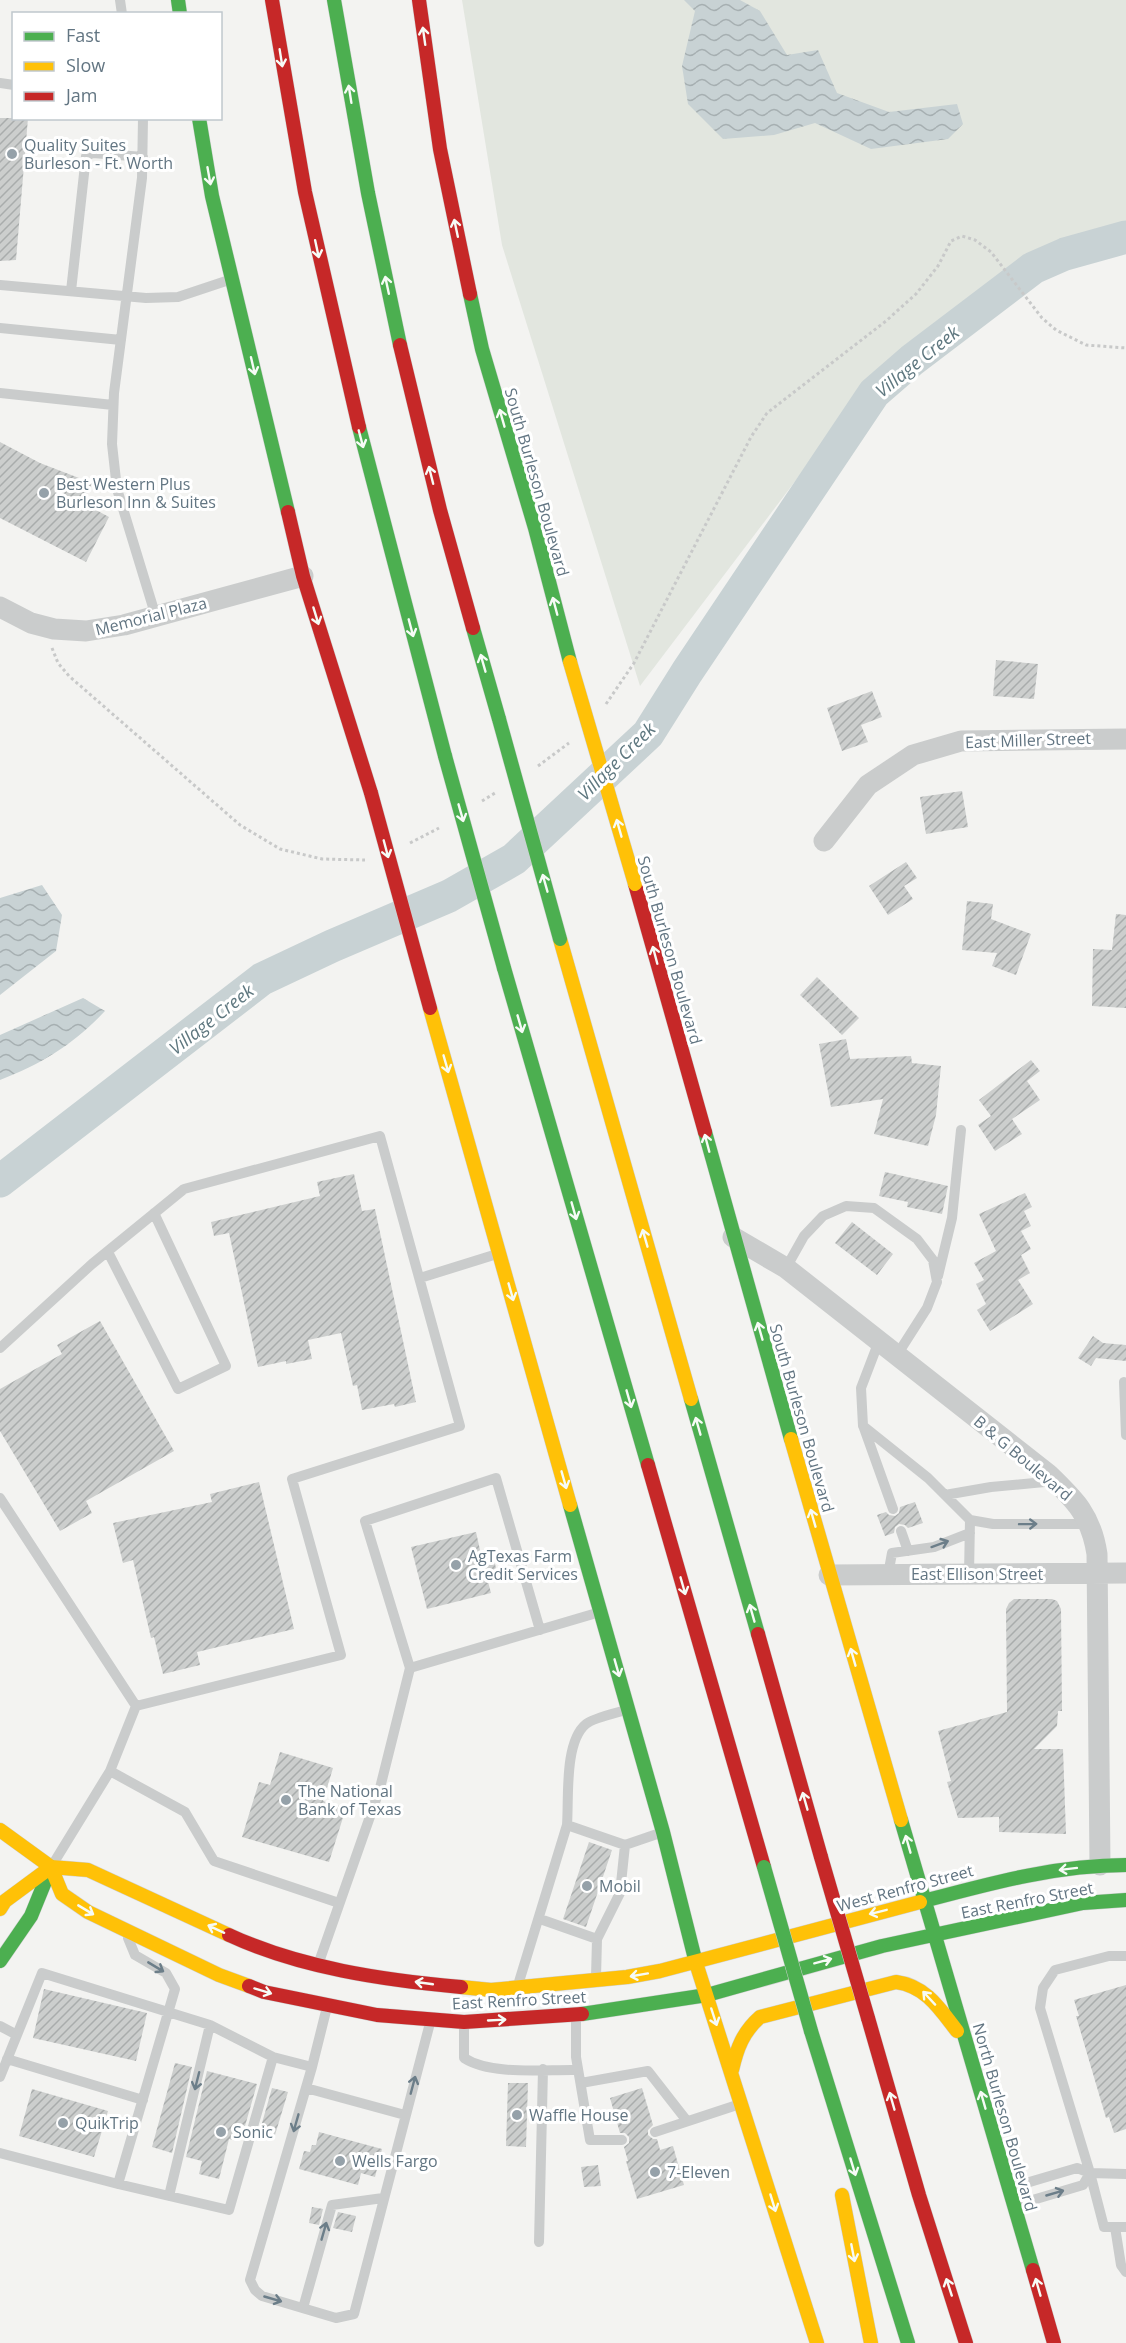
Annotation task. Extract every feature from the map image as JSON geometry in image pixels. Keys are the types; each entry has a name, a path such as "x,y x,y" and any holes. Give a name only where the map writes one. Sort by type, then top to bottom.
{"main road":[{"path":"272,0 281,64 306,200 346,382 445,756 811,2031 908,2343"},
{"path":"334,0 364,170 400,348 440,511 821,1857 919,2195 966,2343"},
{"name":"South Burleson Boulevard","path":"419,0 440,149 482,349 535,528 570,662 635,884 829,1575 925,1900"},
{"path":"199,120 212,196 303,576 371,793 663,1832 696,1962 817,2343"},
{"path":"0,1830 51,1867"},
{"name":"West Renfro Street","path":"696,1962 1018,1876 1100,1865 1126,1865"},
{"path":"0,1909 5,1902 51,1867"},
{"path":"0,1961 31,1916 51,1867"},
{"name":"East Renfro Street","path":"696,1962 627,1977 517,1988 491,1990 428,1984 318,1965 259,1949 88,1870 51,1867 62,1894 88,1912 219,1975 264,1992 327,2006 377,2015 464,2022 576,2015 628,2009 706,1995"},
{"name":"North Burleson Boulevard","path":"925,1900 1054,2343"},
{"name":"East Renfro Street","path":"935,1935 1083,1903 1126,1900"},
{"path":"706,1995 871,1949 935,1935"},
{"path":"732,2070 738,2044 747,2028 760,2017 896,1982 906,1982 926,1992 966,2043"},
{"path":"452,2000 472,2000 491,1990"},
{"path":"327,2006 331,1995 337,1993"},
{"path":"811,2031 834,2152"},
{"path":"840,2185 871,2343"}],"street":[{"name":"Memorial Plaza","path":"0,607 31,623 54,629 86,631 124,626 303,576"},
{"name":"East Miller Street","path":"824,841 868,785 913,754 961,741 1126,739"},
{"name":"B & G Boulevard","path":"733,1237 786,1268 1056,1481 1078,1503 1095,1539 1100,1865"},
{"name":"East Ellison Street","path":"829,1575 1126,1573"}],"lane":[{"path":"143,120 143,157 113,405 112,444 117,489 156,616"},
{"path":"71,291 86,156 93,153 143,157"},
{"path":"0,285 146,298 178,297 232,279"},
{"path":"0,328 121,340"},
{"path":"0,393 113,405"},
{"path":"897,1355 927,1308 937,1282 952,1218 961,1130"},
{"path":"0,1348 108,1251 184,1189 380,1136 460,1426 292,1479 340,1655 136,1706"},
{"path":"786,1268 804,1236 823,1216 846,1206 874,1208 917,1239 933,1260 937,1282"},
{"path":"108,1251 178,1389 226,1366 154,1213"},
{"path":"420,1278 500,1253"},
{"path":"879,1341 861,1388 863,1426 893,1509"},
{"path":"1124,1382 1126,1435"},
{"path":"863,1426 945,1495 970,1520 993,1524 1089,1524"},
{"path":"318,1965 380,1788 410,1668 365,1521 496,1478 540,1630"},
{"path":"945,1495 991,1487 1056,1481"},
{"path":"0,1498 136,1706"},
{"path":"969,1575 970,1520"},
{"path":"901,1531 908,1551"},
{"path":"888,1575 892,1553 934,1547 970,1533"},
{"path":"410,1668 601,1612"},
{"path":"51,1867 110,1771 136,1706"},
{"path":"517,1988 567,1825 571,1758 575,1742 586,1724 628,1709"},
{"path":"110,1771 185,1812 214,1861 339,1903"},
{"path":"567,1825 625,1845 663,1832"},
{"path":"596,1980 597,1939 620,1893 625,1845"},
{"path":"540,1919 597,1939"},
{"path":"118,2184 175,1989 166,1973 135,1955 124,1929"},
{"path":"1126,1956 1109,1956 1055,1970 1043,1988 1040,2007 1104,2227 1121,2227 1121,2265 1126,2272"},
{"path":"0,2077 42,1973 210,2025 273,2057 312,2067"},
{"path":"327,2006 312,2067 250,2280 255,2290 262,2296 336,2318 354,2314 431,2019"},
{"path":"576,2015 578,2070 590,2140 622,2140"},
{"path":"464,2022 464,2058 473,2064 504,2069 578,2070"},
{"path":"169,2196 210,2025"},
{"path":"0,2026 17,2035"},
{"path":"0,2153 229,2210 273,2057"},
{"path":"7,2059 143,2100"},
{"path":"538,2242 543,2069"},
{"path":"581,2083 648,2071 687,2121"},
{"path":"306,2088 405,2115"},
{"path":"655,2133 742,2103"},
{"path":"1009,2188 1077,2168 1090,2173 1126,2174"},
{"path":"1014,2205 1083,2185 1090,2173"},
{"path":"303,2308 332,2205 383,2198"}],"path":[{"path":"600,712 634,663 752,437 767,413 886,321 916,294 938,266 951,241 962,237 975,240 991,252 1042,318 1056,330 1086,345 1126,348"},
{"path":"50,644 58,663 69,676 240,825 280,849 322,859 373,858"},
{"path":"529,772 558,753 576,737"},
{"path":"480,803 499,790"},
{"path":"402,847 440,828"}],"shaded area":[{"path":"462,0 1126,0 1126,228 1034,256 871,381 640,686 502,245"}],"water":[{"path":"684,0 740,0 760,11 787,55 818,50 837,93 889,112 957,104 963,124 948,139 871,149 815,123 774,135 723,139 688,104 682,66 695,11"},
{"path":"42,885 62,915 56,951 0,995 0,898"},
{"path":"83,998 105,1011 57,1052 0,1080 0,1035"}],"building":[{"name":"Quality Suites Burleson - Ft. Worth","path":"0,118 28,120 16,260 0,261"},
{"name":"Best Western Plus Burleson Inn & Suites","path":"0,442 40,463 92,483 83,503 109,517 86,562 0,518"},
{"path":"996,660 1038,664 1034,699 993,696"},
{"path":"872,691 882,717 861,725 868,742 842,751 827,708"},
{"path":"962,791 968,827 926,834 920,797"},
{"path":"906,862 917,878 904,886 913,899 888,915 869,886"},
{"path":"967,901 993,904 991,919 1031,934 1016,975 992,966 997,953 962,950"},
{"path":"1116,914 1126,915 1126,1008 1092,1006 1093,949 1112,950"},
{"path":"817,977 859,1018 842,1035 800,995"},
{"path":"846,1039 850,1059 911,1056 912,1063 941,1066 936,1115 928,1146 874,1134 883,1099 831,1107 819,1044"},
{"path":"1031,1060 1040,1071 1027,1081 1040,1100 1012,1119 1022,1134 995,1151 978,1125 991,1116 979,1100"},
{"path":"885,1172 948,1186 942,1214 907,1207 908,1202 879,1196"},
{"path":"354,1174 362,1211 375,1209 416,1402 395,1407 394,1404 362,1410 357,1385 353,1386 341,1333 308,1340 312,1359 286,1364 286,1361 258,1367 229,1233 214,1236 211,1222 320,1196 317,1182"},
{"path":"1025,1193 1032,1207 1024,1211 1031,1226 1021,1231 1031,1249 1021,1255 1030,1273 1018,1280 1033,1304 990,1331 977,1310 986,1304 976,1284 984,1280 974,1263 996,1251 979,1214"},
{"path":"852,1222 893,1254 877,1275 835,1243"},
{"path":"100,1321 174,1451 86,1501 92,1513 60,1531 0,1431 0,1389 62,1354 57,1345"},
{"path":"1093,1336 1103,1343 1126,1345 1126,1361 1096,1358 1091,1366 1078,1358"},
{"path":"259,1482 294,1629 197,1652 200,1665 163,1674 154,1637 151,1638 133,1560 123,1563 113,1523 212,1502 210,1494"},
{"path":"915,1502 923,1523 908,1528 899,1524 895,1527 894,1533 885,1536 877,1515 886,1512 895,1516 899,1513 900,1507"},
{"name":"AgTexas Farm Credit Services","path":"476,1532 482,1559 493,1556 497,1572 486,1574 491,1593 427,1609 411,1547"},
{"path":"1014,1599 1052,1599 1057,1601 1061,1609 1062,1711 1058,1711 1057,1726 1034,1749 1063,1749 1066,1834 999,1832 999,1817 958,1818 947,1782 951,1781 938,1731 1007,1712 1006,1609"},
{"name":"The National Bank of Texas","path":"280,1752 333,1768 323,1801 346,1808 329,1862 242,1837 259,1782 270,1785"},
{"name":"Mobil","path":"589,1842 612,1850 586,1927 563,1919"},
{"path":"1126,1985 1126,2129 1114,2133 1109,2117 1106,2118 1076,2016 1079,2016 1074,2000"},
{"path":"44,1989 147,2013 136,2061 33,2038"},
{"path":"175,2063 192,2067 172,2153 152,2147"},
{"path":"207,2071 257,2084 245,2126 241,2125 236,2141 229,2139 219,2179 199,2174 202,2161 186,2157"},
{"name":"Waffle House","path":"508,2083 528,2083 526,2147 506,2146"},
{"path":"272,2088 288,2092 275,2135 260,2130"},
{"path":"642,2088 653,2125 648,2130 648,2135 657,2139 660,2150 673,2146 684,2185 637,2199 624,2147 629,2143 629,2137 625,2133 620,2133 610,2098"},
{"name":"QuikTrip","path":"32,2089 108,2111 94,2157 19,2136"},
{"name":"Wells Fargo","path":"319,2132 382,2149 375,2177 361,2173 358,2185 299,2169 304,2151 310,2152 312,2145 316,2145"},
{"path":"598,2165 601,2186 584,2187 581,2167"},
{"path":"312,2207 323,2209 319,2225 309,2223"},
{"path":"338,2212 356,2216 352,2232 333,2228"}],"waterway":[{"name":"Village Creek","path":"0,1181 262,979 449,896 514,859 648,734 874,393 912,360 1033,268 1065,254 1126,237"}],"traffic: fast":[{"path":"178,0 180,12"},
{"path":"334,0 368,193 400,345"},
{"path":"199,120 212,196 288,512"},
{"path":"470,294 482,349 535,528 570,662"},
{"path":"359,427 445,756"},
{"path":"473,628 499,719"},
{"path":"499,719 560,939"},
{"path":"445,756 504,968"},
{"path":"504,968 648,1465"},
{"path":"705,1132 791,1439"},
{"path":"691,1399 758,1634"},
{"path":"570,1505 663,1832 696,1963"},
{"path":"901,1820 1033,2270"},
{"path":"920,1902 996,1882 1048,1872 1126,1865"},
{"path":"0,1961 31,1916 51,1867"},
{"path":"764,1867 811,2031"},
{"path":"582,2014 707,1995 882,1946 1083,1903 1126,1900"},
{"path":"811,2031 908,2343"}],"traffic: slow":[{"path":"570,662 635,884"},
{"path":"560,939 691,1399"},
{"path":"430,1008 570,1505"},
{"path":"791,1439 901,1820"},
{"path":"0,1830 51,1867 88,1870 229,1935"},
{"path":"51,1867 62,1894 88,1912 219,1975 249,1986"},
{"path":"0,1909 5,1901 51,1867"},
{"path":"461,1987 491,1990 627,1977 660,1971 920,1902"},
{"path":"696,1963 817,2343"},
{"path":"732,2070 742,2041 760,2017 896,1982 907,1984 924,1993 957,2031"},
{"path":"842,2195 871,2343"}],"traffic: jam":[{"path":"272,0 305,192 359,427"},
{"path":"419,0 440,149 470,294"},
{"path":"400,345 440,510 473,628"},
{"path":"288,512 303,576 371,793"},
{"path":"371,793 430,1008"},
{"path":"635,884 705,1132"},
{"path":"648,1465 764,1867"},
{"path":"758,1634 821,1857"},
{"path":"821,1857 868,2018"},
{"path":"229,1935 284,1956 342,1971 402,1981 461,1987"},
{"path":"249,1986 264,1992 377,2015 464,2022 582,2014"},
{"path":"868,2018 919,2195 966,2343"},
{"path":"1033,2270 1054,2343"}],"place":[{"name":"Quality Suites Burleson - Ft. Worth","path":"12,154"},
{"name":"Best Western Plus Burleson Inn & Suites","path":"44,493"},
{"name":"AgTexas Farm Credit Services","path":"456,1565"},
{"name":"The National Bank of Texas","path":"286,1800"},
{"name":"Mobil","path":"587,1886"},
{"name":"Waffle House","path":"517,2115"},
{"name":"QuikTrip","path":"63,2123"},
{"name":"Sonic","path":"221,2132"},
{"name":"Wells Fargo","path":"340,2161"},
{"name":"7-Eleven","path":"655,2172"}]}
